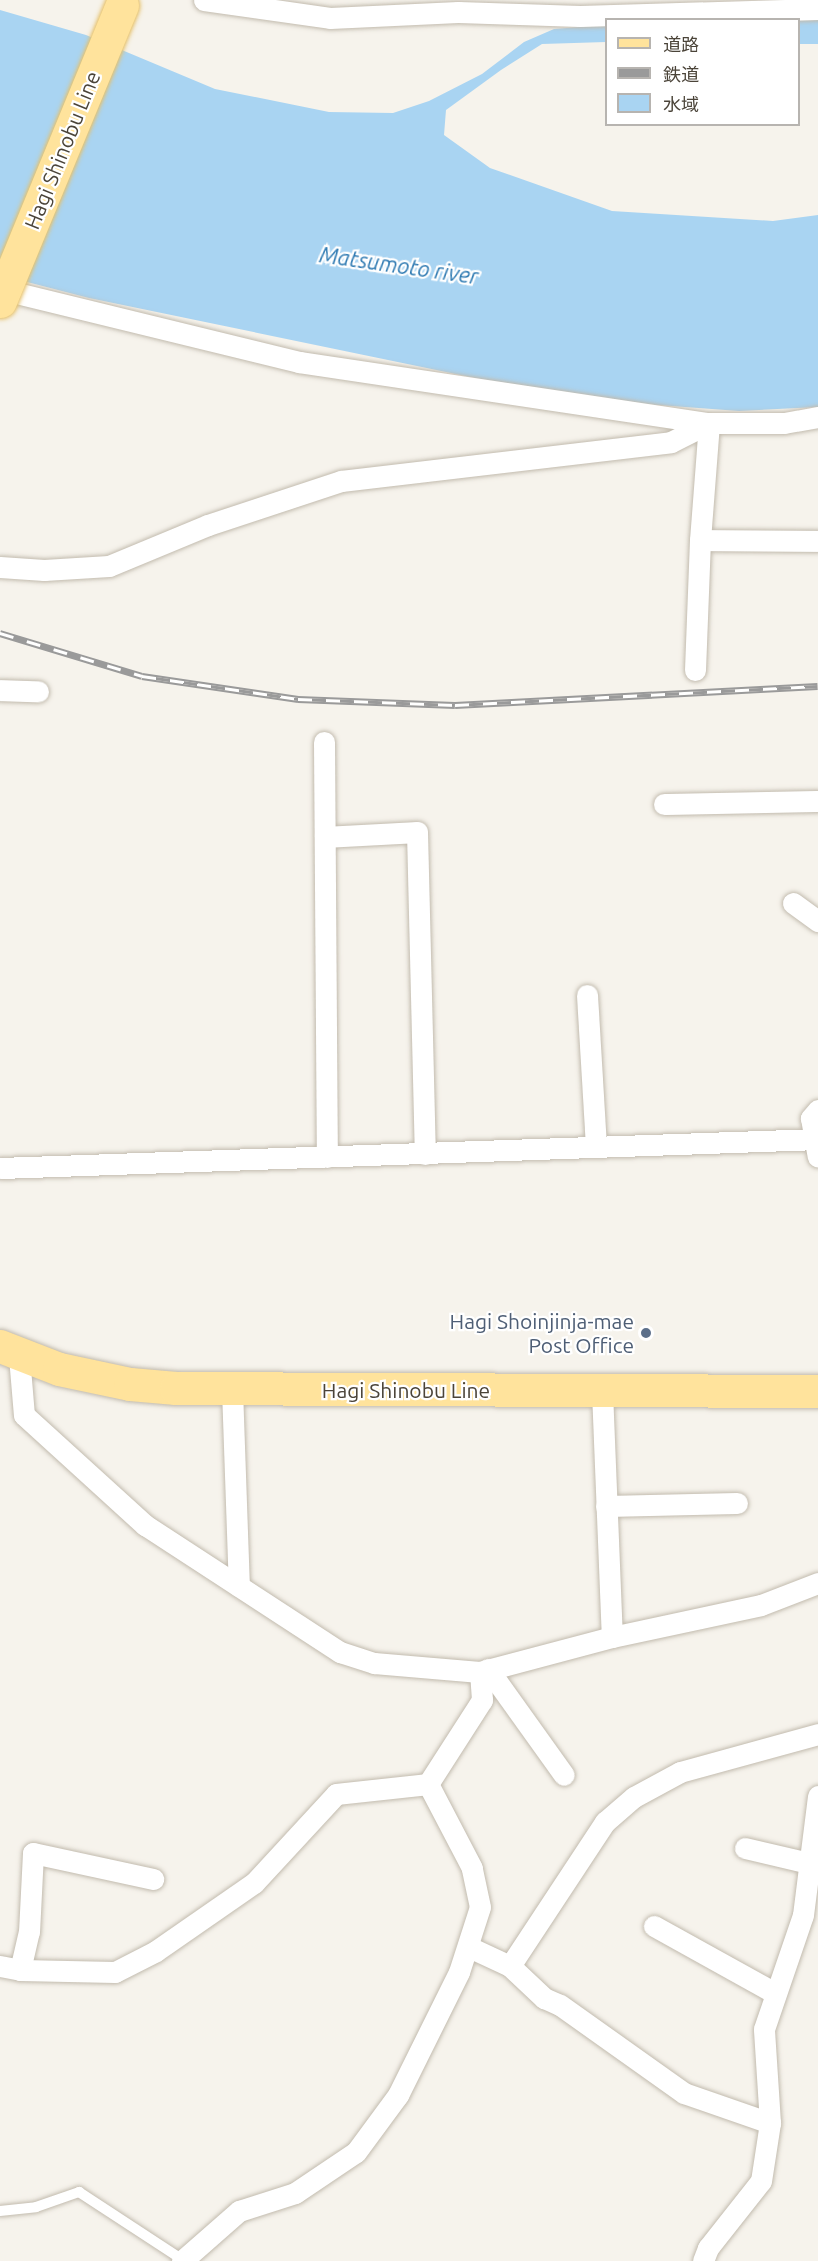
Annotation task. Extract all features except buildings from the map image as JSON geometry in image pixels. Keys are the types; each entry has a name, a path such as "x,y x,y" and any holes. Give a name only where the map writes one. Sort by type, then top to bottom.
{"main road":[{"name":"Hagi Shinobu Line","path":"0,301 123,3"},
{"name":"Hagi Shinobu Line","path":"10,1351 130,1384 232,1389 818,1391"}],"street":[{"path":"204,0 330,18 460,6 579,16 818,9"},
{"path":"0,288 300,362 710,423 784,423 818,417"},
{"path":"695,670 700,540 710,423"},
{"path":"0,567 44,570 110,566 208,525 341,481 671,442 710,423"},
{"path":"700,540 818,541"},
{"path":"0,690 38,691"},
{"path":"324,742 327,1157"},
{"path":"664,804 818,801"},
{"path":"325,837 417,832 425,1154"},
{"path":"793,903 818,921"},
{"path":"587,995 596,1147"},
{"path":"0,1168 596,1147 817,1145 811,1118 818,1110"},
{"path":"10,1351 24,1415 145,1525 340,1652 374,1663 484,1671 612,1637 761,1605 818,1583"},
{"path":"232,1389 239,1586"},
{"path":"602,1390 612,1637"},
{"path":"606,1506 737,1503"},
{"path":"484,1671 564,1774"},
{"path":"428,1784 482,1700 484,1671"},
{"path":"510,1966 606,1822 634,1797 680,1772 818,1734"},
{"path":"183,2260 239,2211 295,2193 356,2152 398,2095 466,1975 477,1937 480,1907 472,1868 428,1784"},
{"path":"153,1879 33,1853 29,1932 10,1968 115,1972 156,1951 254,1883 336,1794 428,1784"},
{"path":"704,2261 708,2248 761,2181 770,2123 764,2029 774,1993 803,1915 809,1863 816,1832 818,1796"},
{"path":"745,1848 809,1863"},
{"path":"654,1926 774,1993"},
{"path":"477,1937 544,1998 560,2005 684,2093 770,2123"}],"lane":[{"path":"0,2211 36,2207 79,2192 183,2260"}],"water":[{"name":"Matsumoto river","path":"0,10 86,35 215,89 329,112 393,113 429,101 482,74 524,42 554,29 605,25 605,42 542,44 501,70 446,110 444,135 490,168 612,211 773,221 818,215 818,407 739,411 577,399 89,298 0,275"},
{"path":"800,19 818,19 818,44 800,44"}],"railway":[{"path":"0,633 142,676 298,699 455,705 818,686"}],"place":[{"name":"Hagi Shoinjinja-mae Post Office","path":"646,1333"}]}
